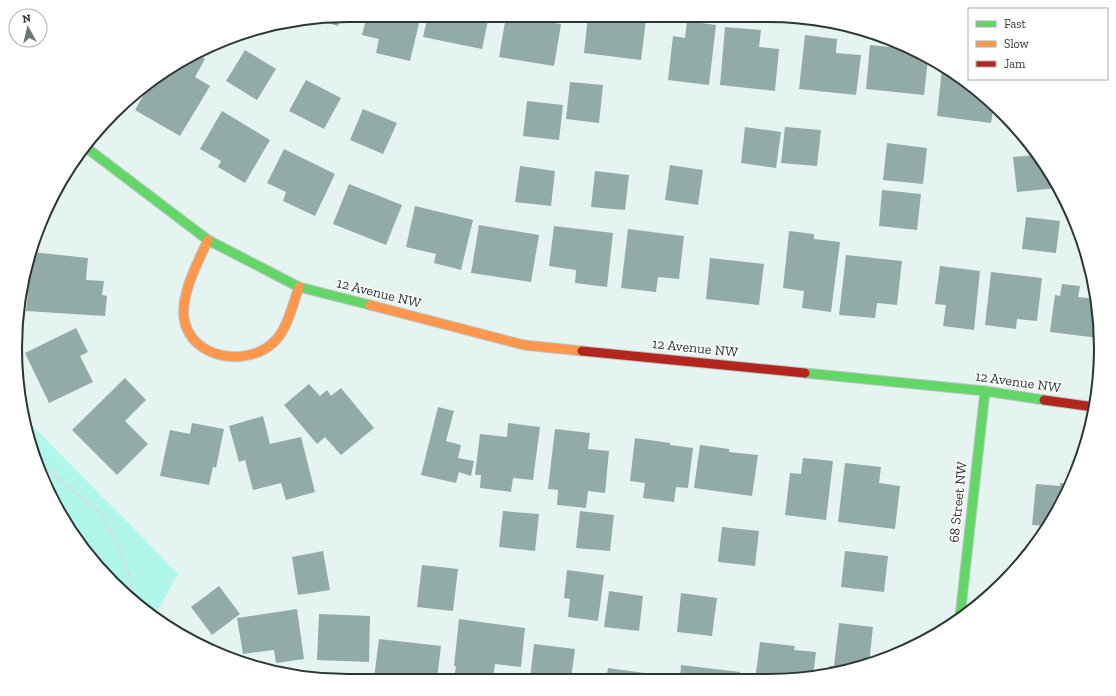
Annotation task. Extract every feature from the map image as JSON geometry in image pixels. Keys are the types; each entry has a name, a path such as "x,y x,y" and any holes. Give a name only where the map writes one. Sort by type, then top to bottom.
{"street":[{"name":"12 Avenue NW","path":"89,150 208,240 299,287 524,345 985,391 1089,406"},
{"path":"208,240 185,298 184,319 191,337 205,350 228,358 247,357 266,349 275,341 282,330 299,287"},
{"name":"68 Street NW","path":"961,611 985,391"}],"path":[{"path":"45,467 100,514 118,548 130,577 131,592"}],"green space":[{"path":"31,424 178,574 157,612 117,579 89,546 66,511 47,473 39,453"}],"building":[{"path":"339,22 338,26 328,23"},
{"path":"365,22 419,22 410,61 376,53 379,39 362,35"},
{"path":"426,22 488,22 482,49 423,37"},
{"path":"505,22 547,22 561,24 554,66 499,57"},
{"path":"587,22 646,22 641,60 584,53"},
{"path":"687,22 716,25 709,85 668,80 673,36 685,38"},
{"path":"725,27 761,30 759,47 779,49 775,91 720,85"},
{"path":"805,35 837,39 836,53 861,55 856,95 799,89"},
{"path":"870,45 894,47 927,64 924,95 866,89"},
{"path":"245,50 276,69 257,100 226,81"},
{"path":"202,57 205,59 195,77 210,86 180,136 135,110 144,94 150,89 185,66"},
{"path":"942,72 966,89 993,112 991,123 937,116"},
{"path":"306,80 341,98 324,129 289,111"},
{"path":"570,82 603,85 599,123 566,119"},
{"path":"527,101 563,105 559,140 523,136"},
{"path":"363,109 397,123 383,154 350,140"},
{"path":"222,111 270,140 245,183 218,167 221,161 200,149"},
{"path":"745,127 781,132 776,168 741,163"},
{"path":"785,127 821,130 817,166 781,163"},
{"path":"887,143 927,148 923,184 883,180"},
{"path":"284,149 335,174 315,216 283,201 286,192 267,183"},
{"path":"1031,156 1052,189 1017,192 1013,157"},
{"path":"670,165 703,170 698,205 665,200"},
{"path":"520,166 555,171 551,206 515,202"},
{"path":"595,171 629,175 625,210 591,207"},
{"path":"349,184 402,205 386,245 333,224"},
{"path":"882,190 921,194 917,230 879,226"},
{"path":"415,206 473,220 461,270 434,263 436,254 406,247"},
{"path":"1026,217 1060,221 1056,253 1022,249"},
{"path":"479,225 539,235 531,282 471,273"},
{"path":"554,226 613,233 607,287 575,283 576,270 549,266"},
{"path":"628,229 684,236 679,279 658,277 656,292 621,288"},
{"path":"789,231 814,234 814,239 840,242 831,312 802,308 804,291 783,288"},
{"path":"36,252 88,258 86,280 104,281 102,295 107,296 105,316 26,311 29,279"},
{"path":"846,255 902,261 897,305 877,303 875,318 839,315"},
{"path":"710,258 764,264 759,305 706,299"},
{"path":"940,266 980,271 974,330 943,326 946,305 935,304"},
{"path":"991,272 1042,278 1037,321 1017,319 1016,329 985,325"},
{"path":"1062,284 1080,286 1078,297 1090,298 1093,337 1050,332 1055,295 1060,296"},
{"path":"76,328 88,352 80,356 93,382 49,403 25,353"},
{"path":"125,378 146,400 125,421 148,444 117,475 72,430"},
{"path":"309,384 320,396 327,390 331,396 341,388 374,428 341,455 325,437 317,444 284,405"},
{"path":"438,407 454,411 446,441 461,445 458,458 474,461 471,476 459,472 456,483 421,475"},
{"path":"263,416 270,444 301,437 315,492 286,500 281,483 253,490 245,460 239,462 229,426"},
{"path":"192,423 224,429 216,468 213,467 209,485 160,476 170,430 190,434"},
{"path":"508,423 540,427 533,480 513,478 511,492 480,488 481,475 475,475 480,434 507,437"},
{"path":"555,429 590,433 588,449 609,451 605,493 588,491 586,508 557,505 558,490 548,489"},
{"path":"635,438 693,448 688,488 676,487 674,502 643,498 645,483 630,481"},
{"path":"700,445 729,449 729,452 758,455 752,496 694,488"},
{"path":"803,458 833,461 826,520 785,515 790,473 801,474"},
{"path":"845,463 881,467 879,483 900,486 895,529 838,522"},
{"path":"1060,483 1064,483 1041,526 1032,525 1036,484 1060,486"},
{"path":"503,511 539,514 535,551 499,547"},
{"path":"580,511 614,515 610,551 576,548"},
{"path":"722,527 759,531 755,566 718,562"},
{"path":"323,551 330,590 298,595 292,557"},
{"path":"845,551 888,556 884,592 841,587"},
{"path":"422,565 458,569 453,611 417,607"},
{"path":"567,570 604,575 598,621 568,617 570,599 564,598"},
{"path":"219,586 240,614 212,635 191,607"},
{"path":"609,591 643,596 639,631 604,627"},
{"path":"681,593 717,598 712,636 677,632"},
{"path":"297,609 304,659 276,663 274,650 243,654 237,618"},
{"path":"319,614 370,616 369,662 317,660"},
{"path":"459,619 525,628 521,667 495,664 494,674 455,674 456,666 454,666"},
{"path":"839,623 873,627 870,658 829,668 829,666 834,666"},
{"path":"379,639 441,646 438,674 375,674"},
{"path":"760,642 795,646 794,650 816,652 814,671 756,674"},
{"path":"534,644 575,649 572,674 531,674"},
{"path":"681,665 740,672 740,674 680,674"},
{"path":"608,668 652,674 607,674"}],"traffic: fast":[{"path":"89,150 208,240 299,287 370,305"},
{"path":"805,373 985,391 1044,400"},
{"path":"961,611 985,391"}],"traffic: slow":[{"path":"208,240 191,278 185,298 184,308 184,318 188,332 197,343 208,350 221,355 235,357 249,355 263,350 274,342 283,331 299,287"},
{"path":"370,305 524,345 582,351"}],"traffic: jam":[{"path":"582,351 805,373"},
{"path":"1044,400 1089,406"}]}
